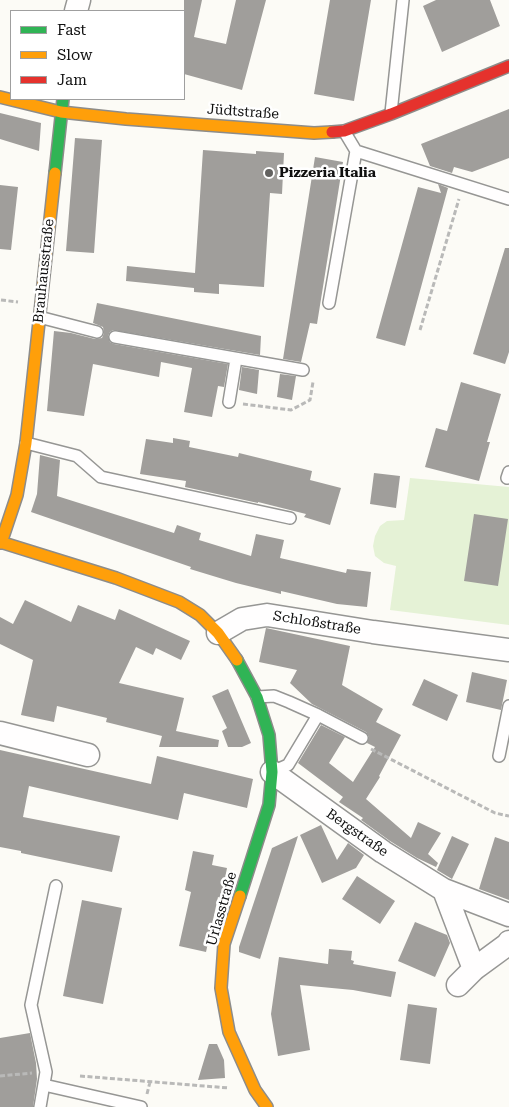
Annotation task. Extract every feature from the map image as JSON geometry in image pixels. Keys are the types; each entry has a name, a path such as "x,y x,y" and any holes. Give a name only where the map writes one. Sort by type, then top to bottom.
{"street":[{"name":"Jüdtstraße","path":"12,100 61,112 126,119 314,133 344,131 509,66"},
{"name":"Brauhausstraße","path":"1,542 17,495 26,443 62,100"},
{"path":"1,542 116,578 179,602 200,615 218,634"},
{"name":"Schloßstraße","path":"218,634 242,619 267,615 373,632 509,650"},
{"name":"Urlasstraße","path":"218,634 240,664 258,697 269,735 272,772 269,804 224,944 221,988 229,1032 255,1090 267,1107"},
{"path":"0,733 88,755"},
{"name":"Bergstraße","path":"272,772 383,852 444,890 509,915"},
{"path":"444,890 474,969"},
{"path":"458,985 474,969 509,942"}],"lane":[{"path":"391,114 403,0"},
{"path":"329,303 356,151 344,131"},
{"path":"356,151 509,199"},
{"path":"39,317 96,332"},
{"path":"115,336 303,370"},
{"path":"229,402 236,359"},
{"path":"26,443 77,456 101,477 290,518"},
{"path":"258,697 274,696 318,715 362,738"},
{"path":"499,756 509,706"},
{"path":"272,772 288,765 318,715"},
{"path":"40,1107 46,1072 31,1005 56,886"},
{"path":"44,1085 141,1107"}],"path":[{"path":"420,330 463,185"},
{"path":"229,402 291,410 310,400 313,382 303,370"},
{"path":"362,738 364,745 495,813 509,816"},
{"path":"0,1076 46,1072 255,1090"}],"green space":[{"path":"410,478 509,487 509,625 390,610 396,566 384,563 375,556 373,546 380,526 387,521 404,520"}],"building":[{"path":"184,0 202,0 194,37 226,44 236,0 266,0 242,90 185,74"},
{"path":"330,0 371,0 354,101 314,94"},
{"path":"436,0 490,0 500,26 442,52 423,6"},
{"path":"509,109 509,158 472,172 454,167 452,173 430,166 421,144"},
{"path":"0,113 41,123 39,151 0,139"},
{"path":"75,138 102,140 94,253 66,251"},
{"path":"203,150 256,154 256,151 284,153 282,194 270,193 264,287 219,284 219,294 194,292 194,288 126,281 127,266 195,273"},
{"path":"315,157 343,162 317,324 310,323 301,362 283,359"},
{"path":"438,184 448,188 405,346 376,338 418,187 441,193"},
{"path":"0,185 18,187 11,250 0,249"},
{"path":"505,248 509,248 509,352 505,364 473,354"},
{"path":"97,303 261,336 260,355 113,330 108,336 110,342 114,344 228,364 224,387 218,386 212,417 184,412 192,368 161,362 159,377 93,364 84,416 47,411 54,331 95,339 102,338 104,333 103,327 93,323"},
{"path":"242,367 259,370 257,394 239,390"},
{"path":"280,374 296,376 292,400 277,397"},
{"path":"461,382 501,394 487,442 490,442 479,481 425,467 436,428 447,431"},
{"path":"173,438 190,441 189,447 238,457 239,453 312,471 310,480 341,488 330,525 304,517 306,514 185,487 186,481 140,474 146,439 173,443"},
{"path":"40,455 60,460 57,496 174,533 177,525 201,533 199,540 251,556 256,534 284,540 280,558 346,573 347,569 371,572 367,607 337,604 281,591 281,594 236,583 190,569 191,567 31,512 37,494"},
{"path":"374,473 400,476 396,508 370,504"},
{"path":"474,514 508,519 498,586 464,581"},
{"path":"25,600 71,622 78,605 115,620 119,609 190,641 181,660 156,648 153,655 136,647 119,683 184,698 176,731 219,740 218,747 159,747 162,736 106,722 107,718 57,706 54,722 21,715 33,660 0,644 0,617 13,624"},
{"path":"266,628 350,646 342,685 383,709 376,722 401,735 380,777 366,799 411,838 418,822 441,833 428,854 438,863 436,867 417,858 361,820 363,818 339,802 343,797 298,763 321,725 345,737 329,763 353,782 375,747 367,743 369,737 366,732 312,704 290,683 297,670 259,662"},
{"path":"472,672 507,680 501,710 466,702"},
{"path":"424,679 458,695 447,721 412,705"},
{"path":"228,689 251,743 242,747 228,747 222,731 227,728 212,696"},
{"path":"0,750 151,784 157,756 253,779 247,808 184,793 178,820 29,786 23,817 120,836 112,872 0,847"},
{"path":"321,825 337,860 348,843 364,855 356,868 322,883 300,835"},
{"path":"298,836 260,959 239,952 239,947 272,848"},
{"path":"452,836 469,844 452,879 437,870"},
{"path":"495,837 509,842 509,900 479,889"},
{"path":"193,851 214,855 212,865 227,868 221,898 218,897 206,952 179,946 191,892 185,890"},
{"path":"357,876 395,901 380,924 342,899"},
{"path":"82,900 122,908 103,1004 63,996"},
{"path":"415,922 447,935 450,943 435,977 398,961"},
{"path":"329,949 352,951 351,960 354,961 353,964 396,972 391,997 353,990 300,985 310,1050 278,1056 271,1014 279,957 328,964"},
{"path":"408,1004 437,1008 430,1064 400,1060"},
{"path":"30,1033 37,1079 33,1107 0,1107 0,1038"},
{"path":"209,1044 217,1044 224,1060 225,1078 198,1080"}],"traffic: fast":[{"path":"55,173 63,100"},
{"path":"237,660 257,697 269,735 272,772 269,805 240,896"}],"traffic: slow":[{"path":"0,97 10,99"},
{"path":"12,100 61,112 126,119 314,133 332,132"},
{"path":"1,543 17,495 26,443 55,173"},
{"path":"0,542 116,578 179,602 200,615 218,633 237,660"},
{"path":"240,896 224,944 221,988 229,1032 255,1090 267,1107"}],"traffic: jam":[{"path":"332,132 344,131 391,114 509,66"}],"place":[{"name":"Pizzeria Italia","path":"269,173"}]}
